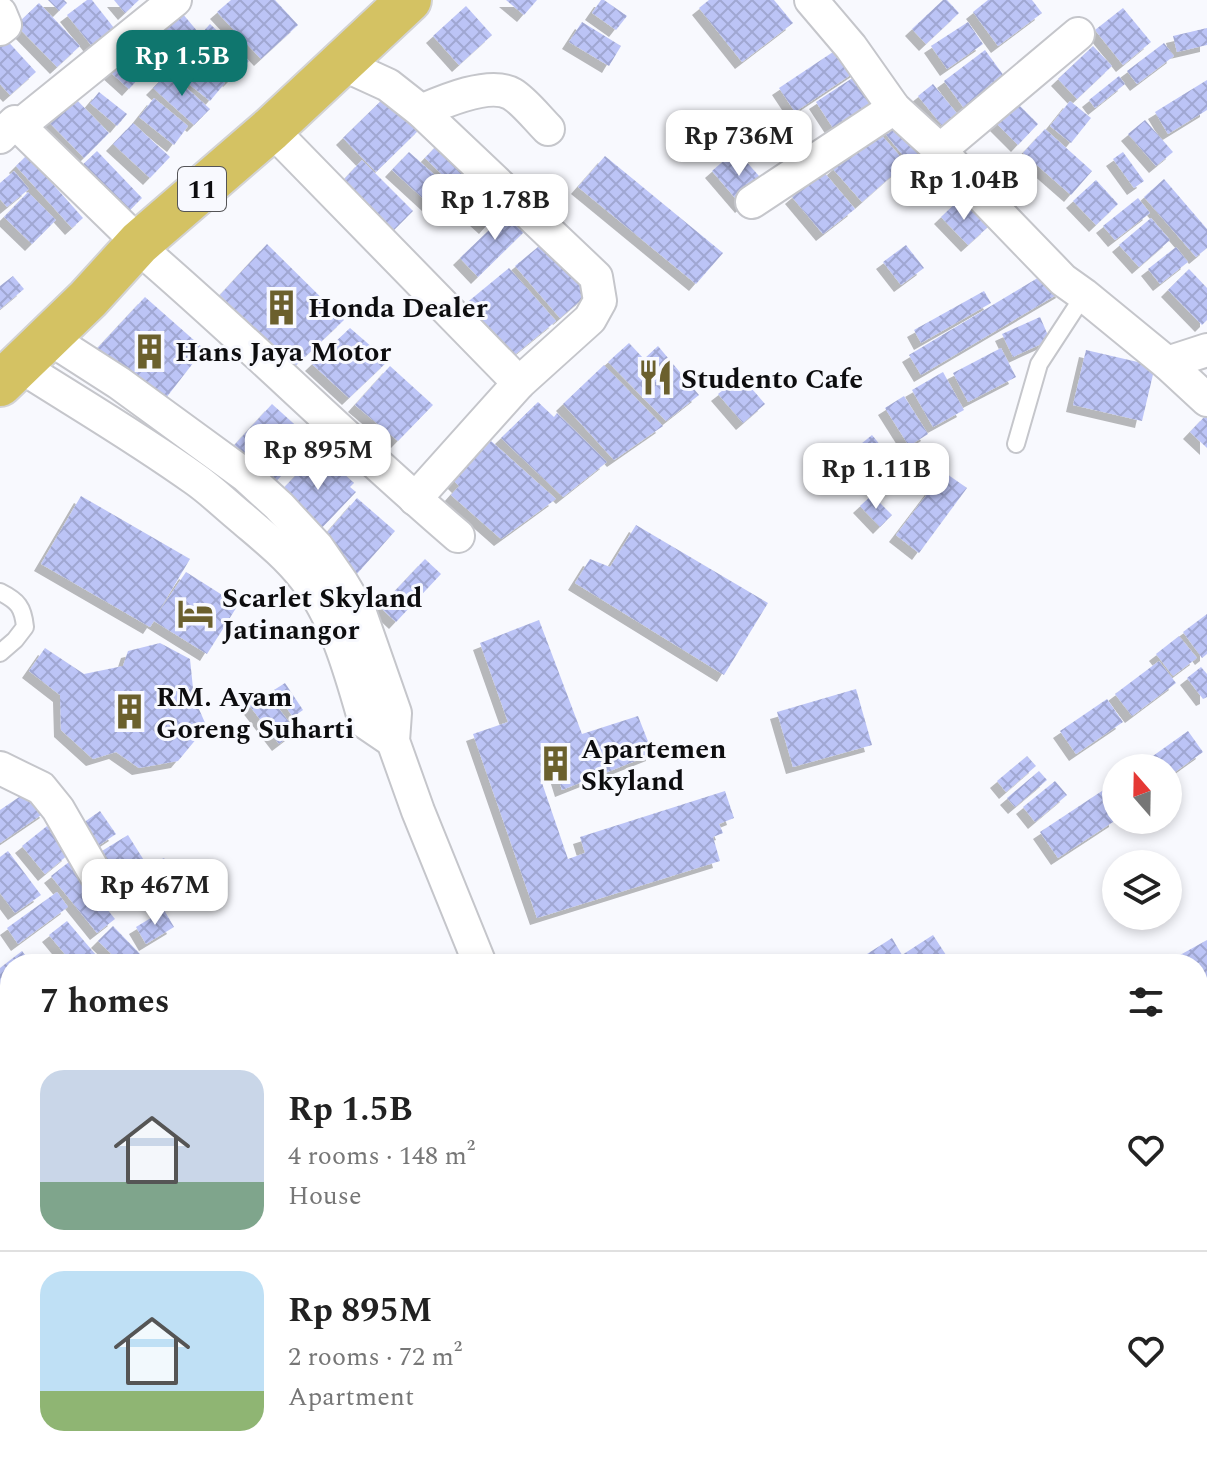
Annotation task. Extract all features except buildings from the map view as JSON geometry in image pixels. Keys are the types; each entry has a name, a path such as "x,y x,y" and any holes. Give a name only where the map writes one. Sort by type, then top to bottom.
{"highway":[{"name":"11","path":"23,363 138,245 271,129 409,0"}],"street":[{"path":"175,0 8,122 138,245 458,536"},
{"path":"828,6 851,47 894,108 940,150 1063,280 1167,363 1207,400"},
{"path":"0,13 5,25 0,29"},
{"path":"940,150 1078,34"},
{"path":"340,63 388,85 421,111 596,277 600,301 590,319 519,383 415,499"},
{"path":"421,111 462,94 500,89 513,94 548,129"},
{"path":"752,202 894,108"},
{"path":"271,129 519,383"},
{"path":"1167,363 1207,350"},
{"path":"23,363 196,480 274,545 304,577 321,603 336,636 354,681 365,722 393,741 476,954"},
{"path":"0,768 41,788 58,809 96,875"}],"lane":[{"path":"1016,444 1039,364 1084,295"},
{"path":"0,592 18,604 25,627 0,653"}],"place":[{"name":"Honda Dealer","path":"282,307"},
{"name":"Hans Jaya Motor","path":"149,351"},
{"name":"Studento Cafe","path":"655,378"},
{"name":"Scarlet Skyland Jatinangor","path":"196,613"},
{"name":"RM. Ayam Goreng Suharti","path":"130,712"},
{"name":"Apartemen Skyland","path":"555,764"}]}
